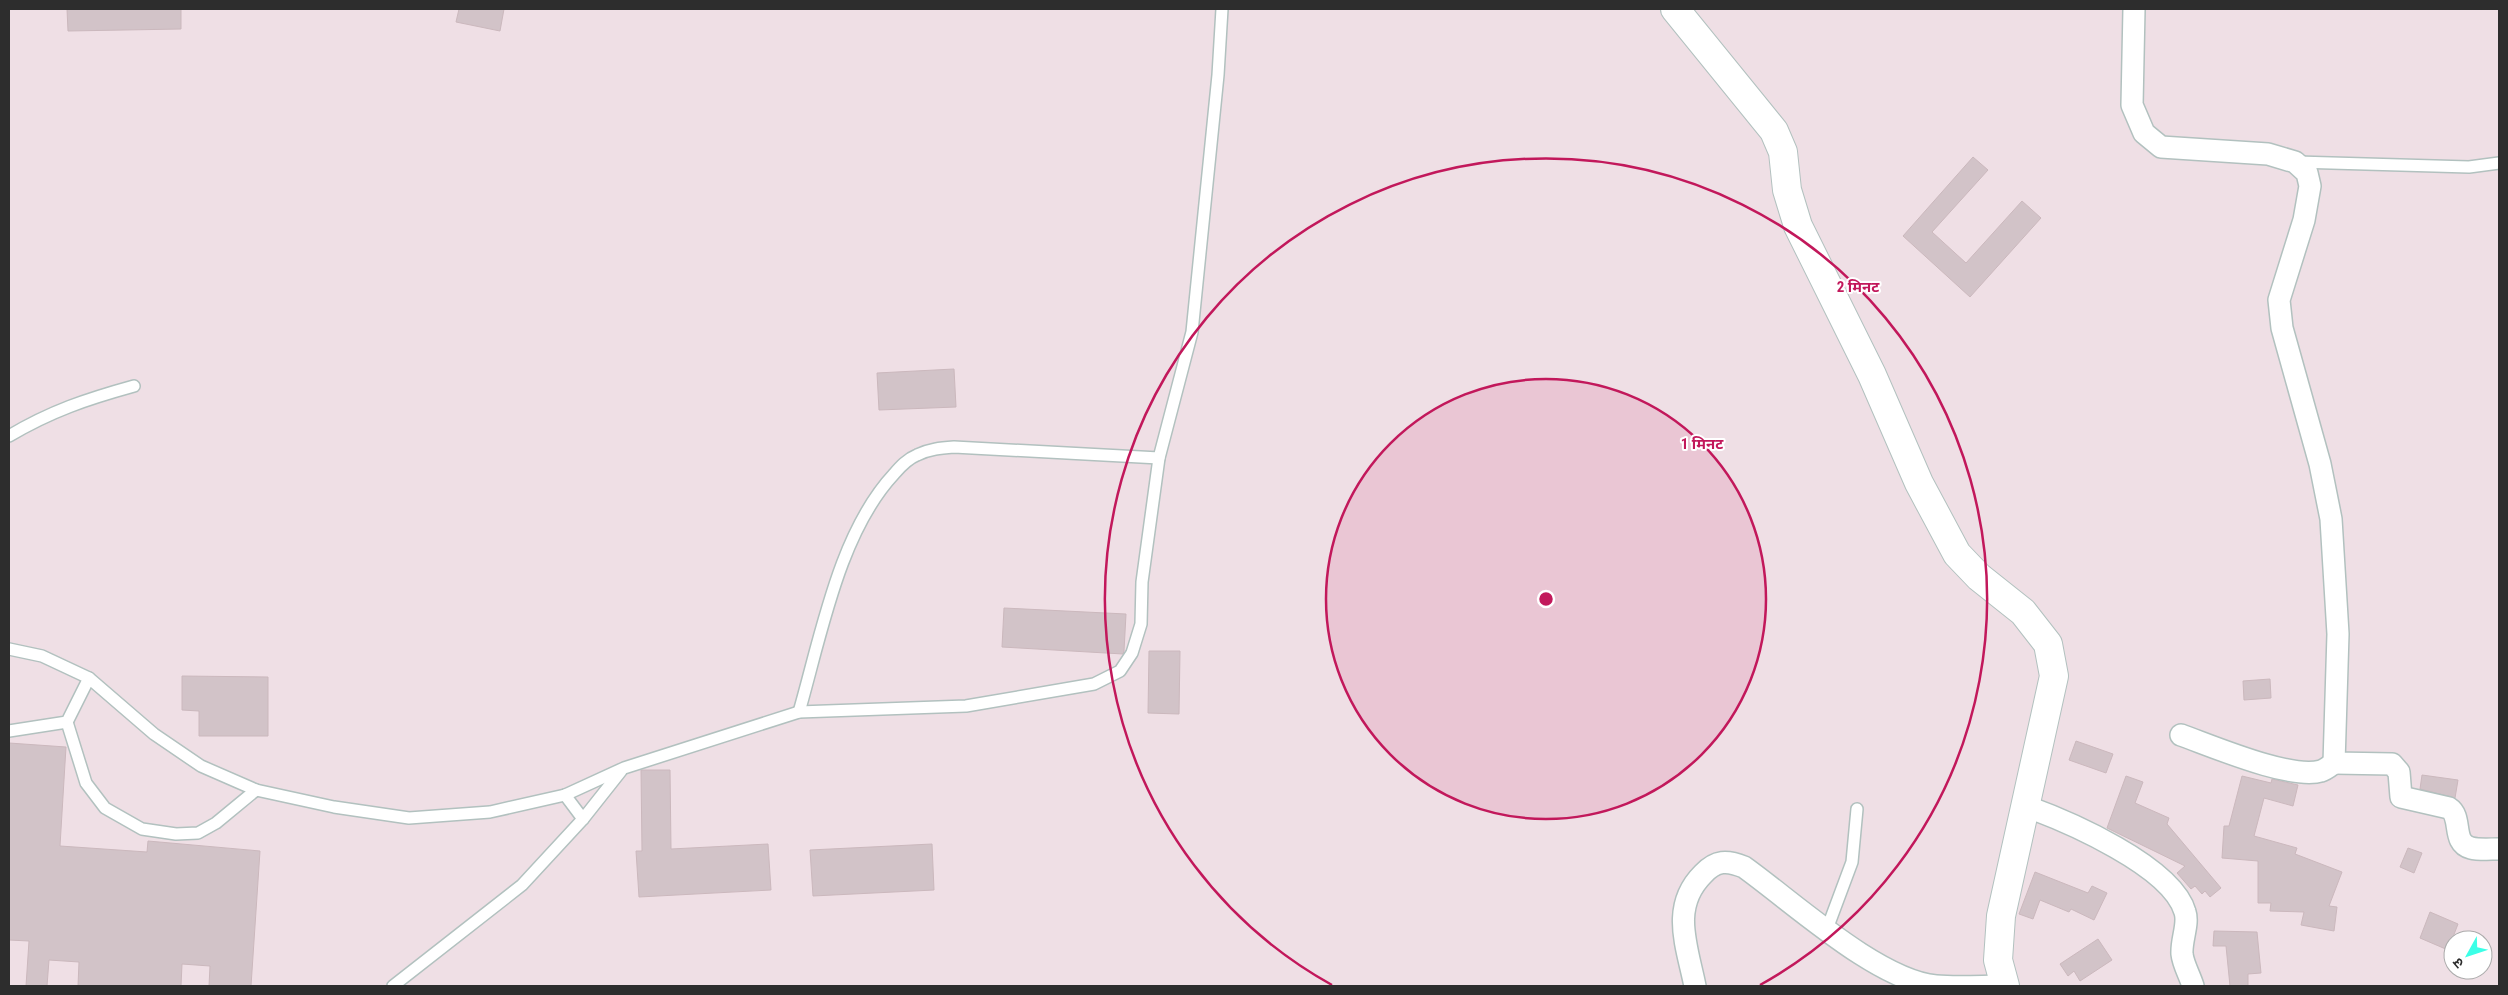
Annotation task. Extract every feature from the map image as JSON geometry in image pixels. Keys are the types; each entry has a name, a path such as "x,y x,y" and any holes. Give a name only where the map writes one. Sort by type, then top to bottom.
{"street":[{"path":"1675,9 1774,131 1783,152 1787,190 1798,226 1872,375 1919,483 1956,554 1979,577 2023,612 2048,644 2054,676 2001,916 1998,960 2005,986 1936,986 1909,978 1878,965 1744,867 1729,861 1712,864 1693,884 1683,904 1684,926 1695,986"},
{"path":"2134,9 2132,105 2144,133 2161,147 2268,154 2295,162 2307,174 2310,186 2304,220 2279,300 2282,328 2320,464 2331,519 2338,634 2334,763"},
{"path":"2180,735 2255,761 2304,773 2321,771 2334,763 2392,764 2399,772 2402,797 2449,808 2456,818 2458,836 2465,846 2470,848 2499,849"},
{"path":"2025,806 2054,816 2136,859 2172,891 2186,912 2182,956 2193,986"}],"lane":[{"path":"9,649 42,656 89,678 154,734 201,766 256,790 334,807 408,818 490,812 565,795 624,768 799,712 966,706 1094,684 1120,671 1132,653 1141,624 1142,582 1159,458 1192,332 1218,75 1222,9"},
{"path":"2295,162 2469,167 2499,163"},
{"path":"9,436 38,418 73,403 134,386"},
{"path":"799,712 844,556 870,502 904,463 915,455 933,449 954,447 1159,458"},
{"path":"89,678 67,722 86,783 105,808 142,829 176,834 198,833 216,823 256,790"},
{"path":"9,731 67,722"},
{"path":"393,986 522,885 583,819 624,768"},
{"path":"565,795 583,819"},
{"path":"1827,929 1852,862 1857,809"}],"building":[{"path":"67,9 181,9 181,29 68,31"},
{"path":"459,9 504,9 500,31 456,22"},
{"path":"1973,157 1988,170 1932,232 1966,263 2022,201 2041,218 1970,297 1903,236"},
{"path":"954,369 956,407 879,410 877,373"},
{"path":"1004,608 1126,614 1123,654 1002,647"},
{"path":"1149,651 1180,651 1179,714 1148,713"},
{"path":"182,676 268,677 268,736 199,736 199,711 182,710"},
{"path":"2270,679 2271,698 2244,700 2243,681"},
{"path":"2076,741 2113,754 2106,773 2069,760"},
{"path":"9,743 66,747 60,846 147,852 148,841 260,851 251,986 209,986 210,966 182,964 181,986 78,986 79,962 49,960 47,986 26,986 29,941 9,940"},
{"path":"641,770 670,770 671,849 768,844 771,890 639,897 636,851 642,851"},
{"path":"2422,775 2458,780 2455,798 2420,789"},
{"path":"2126,776 2143,782 2135,803 2169,818 2167,824 2221,888 2210,897 2205,891 2202,894 2195,886 2191,889 2177,873 2185,866 2107,828"},
{"path":"2242,776 2271,783 2272,779 2298,785 2293,806 2264,798 2254,836 2297,848 2295,854 2342,872 2329,906 2337,907 2334,931 2301,925 2304,912 2270,911 2271,903 2258,903 2258,861 2222,858 2224,826 2229,826"},
{"path":"932,844 934,890 813,896 810,850"},
{"path":"2408,848 2422,853 2414,873 2400,867"},
{"path":"2035,872 2088,893 2092,886 2107,893 2094,920 2071,909 2069,912 2040,900 2033,919 2019,914"},
{"path":"2430,912 2458,924 2456,930 2443,930 2443,948 2420,938"},
{"path":"2214,931 2257,932 2261,973 2248,974 2248,986 2230,986 2226,946 2213,946"},
{"path":"2098,939 2112,960 2080,981 2074,971 2068,976 2060,964"}]}
